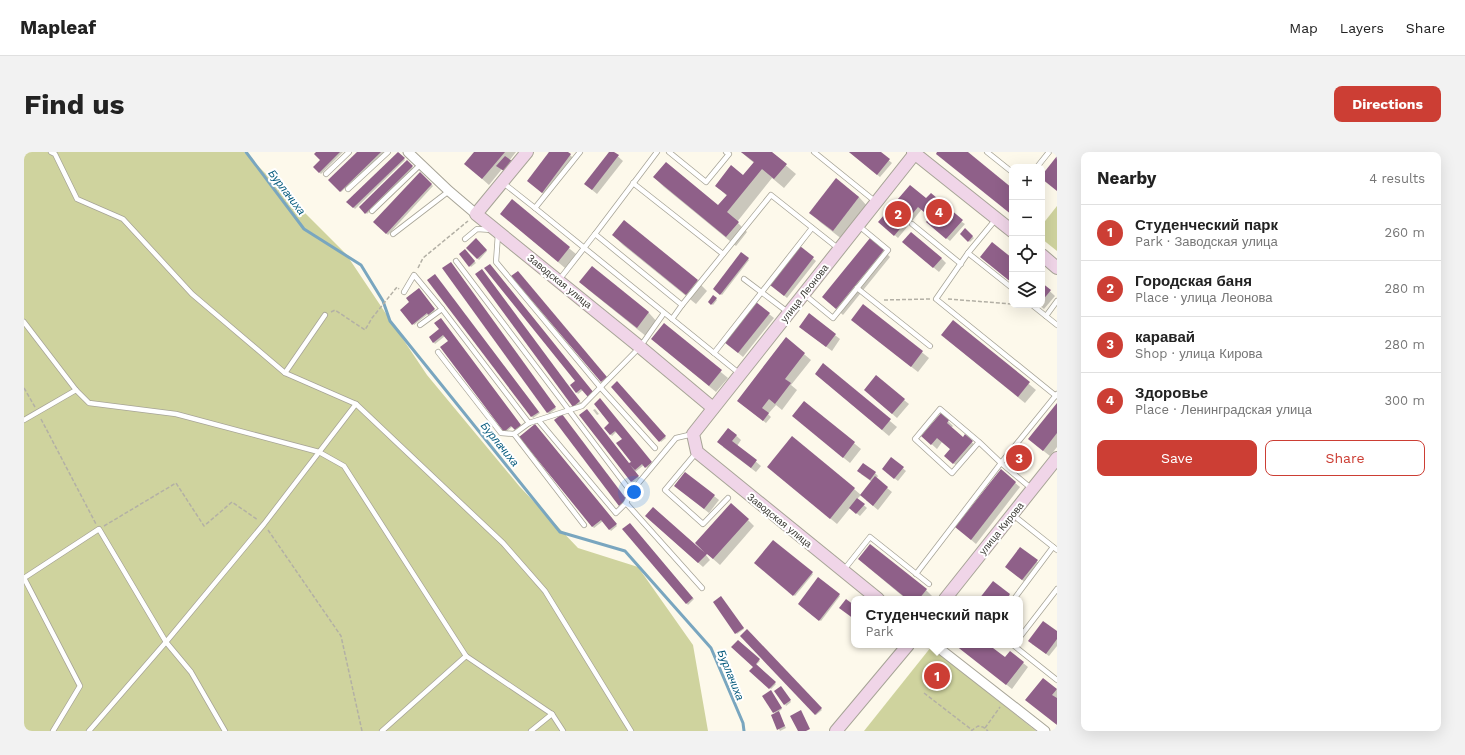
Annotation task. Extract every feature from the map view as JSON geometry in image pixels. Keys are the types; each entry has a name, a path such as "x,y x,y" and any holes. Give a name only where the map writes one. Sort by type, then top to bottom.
{"street":[{"name":"Заводская улица","path":"408,152 476,214 640,346 713,408"},
{"path":"476,214 527,152"},
{"path":"915,152 1009,229"},
{"name":"улица Леонова","path":"693,434 915,152"},
{"path":"1045,258 1057,268"},
{"path":"693,434 697,452"},
{"name":"Заводская улица","path":"697,452 874,596"},
{"name":"улица Кирова","path":"949,596 1057,458"},
{"path":"836,731 905,648"},
{"path":"939,648 1046,731"}],"lane":[{"path":"51,152 55,154 77,199 123,219 192,294 285,373 356,404 503,543 545,591 631,731"},
{"path":"326,174 348,152"},
{"path":"348,189 388,152"},
{"path":"535,208 580,152"},
{"path":"559,280 657,152"},
{"path":"669,152 706,182 729,154 726,152"},
{"path":"814,152 876,202"},
{"path":"987,152 1009,170"},
{"path":"1039,164 1049,152"},
{"path":"372,211 421,164"},
{"path":"502,182 740,374"},
{"path":"633,183 723,254"},
{"path":"393,234 449,191"},
{"path":"672,319 771,195 839,249"},
{"path":"916,574 1001,463 1056,395 936,299 968,253 996,218"},
{"path":"912,224 961,264"},
{"path":"804,294 833,318 888,250 858,225"},
{"path":"714,353 812,228"},
{"path":"465,239 478,229 498,231 496,262 601,388 655,448"},
{"path":"595,234 682,305"},
{"path":"968,253 1009,286"},
{"path":"456,261 631,492"},
{"path":"404,292 414,275 529,423"},
{"path":"744,279 789,313"},
{"path":"857,288 930,346"},
{"path":"1046,316 1057,301"},
{"path":"1036,308 1057,325"},
{"path":"420,325 442,310"},
{"path":"438,352 501,433 514,434 529,423 582,406 640,346 664,313"},
{"path":"285,373 326,315"},
{"path":"24,322 76,390 89,403 176,414 319,452 344,466 466,656 552,714 563,731"},
{"path":"24,420 76,390"},
{"path":"89,731 166,642 264,524 356,404"},
{"path":"979,442 952,473 915,439 940,408 979,442 1001,463 1032,489"},
{"path":"539,420 616,513 626,503 631,492 676,438 693,434"},
{"path":"514,434 584,525"},
{"path":"697,452 666,490 703,524 728,498"},
{"path":"626,503 702,588"},
{"path":"1012,514 1055,549 1016,596"},
{"path":"53,731 80,686 24,578 99,529 166,642 191,672 225,731"},
{"path":"843,571 870,537 929,584"},
{"path":"1023,633 1057,589"},
{"path":"1018,648 1057,680"},
{"path":"382,731 466,656"},
{"path":"531,731 552,714"}],"path":[{"path":"414,275 423,258 476,214"},
{"path":"326,315 336,310 365,330 372,318 398,288"},
{"path":"24,388 99,529 176,482 204,526 232,502 264,524 341,636 362,731"},
{"path":"924,693 972,730 978,726 985,728 988,731"},
{"path":"985,728 1006,700"}],"green space":[{"path":"24,152 244,152 346,254 427,375 520,487 578,548 638,567 693,645 708,731 24,731"},
{"path":"1057,206 1057,251 1045,241 1045,221"},
{"path":"930,648 932,648 1036,731 864,731"}],"building":[{"path":"316,152 340,152 319,173 313,167 320,160 314,154"},
{"path":"357,152 381,152 340,192 328,180"},
{"path":"398,152 405,158 353,208 346,202"},
{"path":"474,152 505,152 482,179 464,164"},
{"path":"549,152 568,152 571,154 542,193 527,181"},
{"path":"609,152 614,152 619,155 592,190 584,184"},
{"path":"741,152 772,152 787,164 774,179 762,169 727,212 739,222 726,237 653,177 666,162 718,205 727,195 715,186 731,165 743,175 754,162"},
{"path":"849,152 881,152 890,159 877,175"},
{"path":"937,152 968,152 1009,186 1009,213 936,154"},
{"path":"505,156 512,161 504,171 496,166"},
{"path":"1057,156 1057,191 1045,181 1045,171"},
{"path":"407,160 413,166 365,214 359,207"},
{"path":"420,172 432,184 386,234 373,222"},
{"path":"836,178 859,197 833,231 809,213"},
{"path":"910,185 926,198 931,193 963,220 946,239 926,222 930,217 918,207 894,236 878,222"},
{"path":"512,199 570,247 558,262 500,214"},
{"path":"624,220 698,280 686,295 612,235"},
{"path":"965,228 973,236 968,242 960,234"},
{"path":"911,232 942,258 933,268 902,242"},
{"path":"476,238 487,250 477,259 466,248"},
{"path":"870,238 884,250 836,309 822,297"},
{"path":"992,242 1009,256 1009,281 980,257"},
{"path":"800,246 814,257 784,296 770,285"},
{"path":"465,249 475,261 469,267 459,254"},
{"path":"741,252 749,258 720,295 713,289"},
{"path":"451,262 556,407 547,413 442,268"},
{"path":"490,264 594,393 588,397 581,389 576,393 570,385 575,381 484,268"},
{"path":"592,266 649,312 637,328 579,282"},
{"path":"482,269 580,401 573,407 475,274"},
{"path":"518,271 607,377 601,382 511,276"},
{"path":"435,274 539,412 531,417 427,280"},
{"path":"1045,285 1051,290 1045,297"},
{"path":"419,288 435,309 428,315 427,313 412,325 400,310 409,302 406,298"},
{"path":"713,295 717,298 711,305 708,302"},
{"path":"756,302 770,313 738,353 724,342"},
{"path":"863,304 923,351 911,367 851,320"},
{"path":"809,313 836,334 826,347 799,327"},
{"path":"441,318 521,425 515,430 511,426 504,432 440,347 448,341 443,335 433,343 429,337 439,329 434,323"},
{"path":"953,320 1030,382 1018,397 941,335"},
{"path":"664,323 722,370 709,386 651,339"},
{"path":"786,337 805,353 785,379 791,383 775,404 769,399 762,408 769,413 763,421 737,401"},
{"path":"823,363 891,419 882,430 815,374"},
{"path":"876,375 905,399 892,414 864,390"},
{"path":"617,381 666,436 659,442 611,387"},
{"path":"600,398 652,462 645,468 642,464 635,470 630,465 639,476 631,482 579,415 587,409 629,463 631,462 616,443 622,439 615,431 610,435 604,428 609,423 594,404"},
{"path":"804,401 855,442 843,458 792,416"},
{"path":"1057,403 1057,433 1043,451 1028,439"},
{"path":"941,413 949,420 947,423 963,437 965,434 973,441 953,464 944,456 950,449 937,438 931,445 921,436"},
{"path":"562,414 627,500 619,506 554,420"},
{"path":"535,424 617,524 609,530 601,520 592,527 519,437"},
{"path":"728,428 737,435 732,441 757,460 751,468 717,442"},
{"path":"792,436 855,488 830,519 767,467"},
{"path":"1019,448 1029,455 1019,469 1009,462"},
{"path":"891,457 904,467 894,479 882,469"},
{"path":"863,463 876,472 870,480 857,471"},
{"path":"1001,469 1016,482 971,540 955,527"},
{"path":"685,472 715,495 704,509 674,486"},
{"path":"875,476 888,487 873,506 860,495"},
{"path":"857,498 865,504 856,514 849,508"},
{"path":"731,503 749,519 713,559 707,554 698,563 645,516 653,507 705,553 695,543"},
{"path":"630,523 693,598 686,604 622,529"},
{"path":"773,540 813,572 793,596 754,563"},
{"path":"870,544 927,589 921,596 903,596 858,559"},
{"path":"1020,547 1038,560 1022,580 1005,567"},
{"path":"818,577 840,594 819,621 798,604"},
{"path":"993,581 1010,594 1009,596 981,596"},
{"path":"721,596 744,628 735,634 713,602"},
{"path":"846,599 851,603 851,617 839,608"},
{"path":"1043,621 1057,631 1057,639 1046,654 1028,641"},
{"path":"747,629 822,708 815,715 740,636"},
{"path":"738,640 760,659 756,664 776,682 769,689 749,671 753,667 731,647"},
{"path":"959,648 993,648 1005,657 1010,651 1024,662 1006,685"},
{"path":"1043,678 1057,689 1052,695 1057,698 1057,725 1025,700"},
{"path":"781,686 791,700 784,705 774,691"},
{"path":"771,690 782,708 773,713 762,696"},
{"path":"801,710 810,729 806,731 798,731 790,716"},
{"path":"779,711 785,726 777,730 771,715"}],"waterway":[{"name":"Бурлачиха","path":"246,152 304,229 361,265 383,301 390,321 560,532 625,551 711,648 743,723 744,731"}],"place":[{"name":"Здоровье","path":"939,212"},
{"name":"Городская баня","path":"898,214"},
{"name":"каравай","path":"1019,458"},
{"name":"Студенческий парк","path":"937,676"}]}
